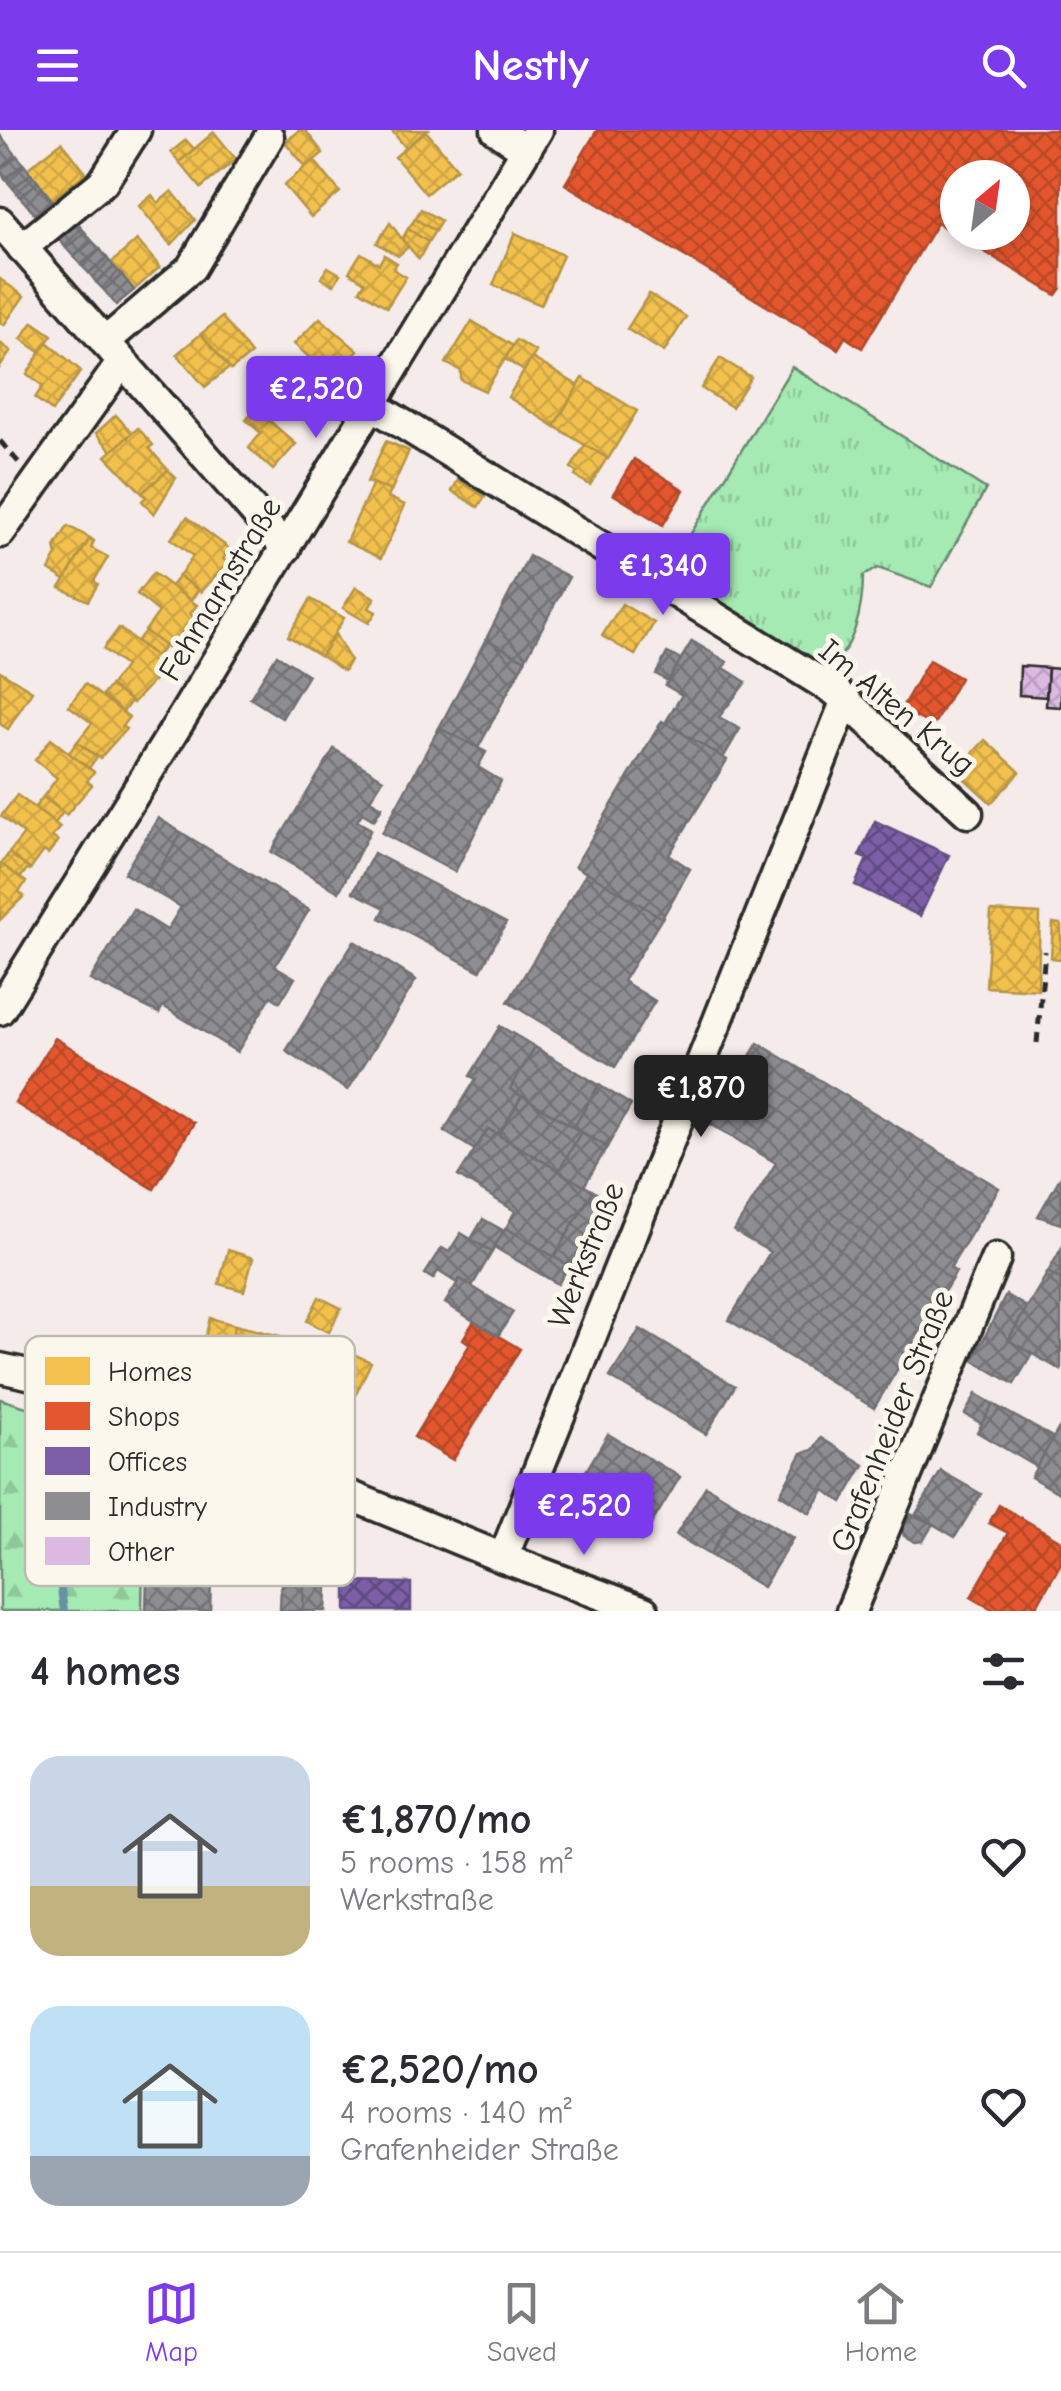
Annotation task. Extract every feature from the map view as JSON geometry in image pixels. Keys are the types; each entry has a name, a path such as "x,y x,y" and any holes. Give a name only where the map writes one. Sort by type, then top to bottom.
{"street":[{"path":"22,248 103,182 136,130"},
{"name":"Fehmarnstraße","path":"0,1008 286,548 532,140 496,130"},
{"path":"0,533 114,352 190,268 268,138"},
{"path":"0,222 286,548"},
{"name":"Im Alten Krug","path":"372,405 846,700 968,813"},
{"name":"Werkstraße","path":"503,1558 846,700"},
{"name":"Grafenheider Straße","path":"852,1611 996,1258"},
{"path":"0,1368 25,1373"},
{"path":"355,1498 644,1611"}],"path":[{"path":"1037,1043 1045,951"}],"green space":[{"path":"792,367 986,489 931,587 878,568 863,576 855,629 843,653 825,670 667,573"},
{"path":"0,1399 25,1407 25,1586 142,1586 142,1611 0,1611"}],"building: Homes":[{"path":"299,130 305,130 323,153 306,167 285,142"},
{"path":"391,130 428,130 406,148"},
{"path":"426,131 457,168 426,194 395,157"},
{"path":"214,132 236,159 201,188 179,162"},
{"path":"186,140 194,149 179,162 171,152"},
{"path":"62,142 86,173 52,200 27,169"},
{"path":"314,160 340,192 311,217 284,185"},
{"path":"172,191 195,220 171,245 139,206 152,195 158,203"},
{"path":"421,209 441,221 435,231 415,219"},
{"path":"415,219 435,231 428,242 408,229"},
{"path":"390,223 408,247 398,256 377,243"},
{"path":"408,229 428,242 419,259 402,239"},
{"path":"515,233 563,255 541,305 493,285"},
{"path":"137,240 160,267 134,290 111,263"},
{"path":"361,253 379,264 384,255 397,263 393,269 406,277 387,307 360,290 365,282 349,272"},
{"path":"328,267 340,274 334,285 321,278"},
{"path":"0,279 24,296 4,325 0,322"},
{"path":"649,294 686,317 664,352 627,329"},
{"path":"222,317 251,354 231,370 201,334"},
{"path":"320,318 358,351 321,390 298,369 309,357 294,344"},
{"path":"472,321 513,346 485,391 461,380 461,371 446,363"},
{"path":"33,322 52,335 40,352 21,339"},
{"path":"201,334 229,368 205,387 177,354"},
{"path":"516,340 536,352 524,371 505,359"},
{"path":"47,342 81,371 52,411 35,398 43,386 27,374"},
{"path":"0,343 11,351 0,367"},
{"path":"532,358 579,386 554,426 508,397"},
{"path":"720,358 751,377 732,407 701,388"},
{"path":"583,378 637,411 608,459 554,426"},
{"path":"256,409 296,444 273,470 249,448 261,433 246,420"},
{"path":"116,415 132,433 112,451 96,433"},
{"path":"138,428 168,470 142,493 106,456"},
{"path":"386,441 409,451 391,491 367,482"},
{"path":"585,445 607,458 590,485 575,476 577,472 571,468"},
{"path":"168,470 176,478 154,514 142,501 146,497 142,493"},
{"path":"458,480 485,497 478,507 452,491"},
{"path":"373,483 391,491 388,497 405,505 381,558 346,542"},
{"path":"187,517 230,549 223,559 228,563 201,592 179,576 193,556 171,539"},
{"path":"68,526 90,538 65,580 49,570 57,555 55,547"},
{"path":"90,538 94,541 91,548 108,557 88,601 60,588"},
{"path":"153,573 197,605 190,614 195,618 167,648 145,631 159,612 137,594"},
{"path":"179,576 198,590 191,601 171,586"},
{"path":"356,587 375,598 369,608 376,612 369,623 343,608"},
{"path":"311,599 344,618 321,656 288,636"},
{"path":"622,604 654,623 635,655 602,636"},
{"path":"119,628 163,662 156,671 160,674 133,703 110,686 125,666 103,649"},
{"path":"145,631 165,646 156,657 137,641"},
{"path":"335,634 350,660 344,671 321,656"},
{"path":"0,671 32,691 8,729 0,724"},
{"path":"85,684 129,717 122,726 126,729 100,758 77,742 92,723 69,706"},
{"path":"110,686 131,701 123,712 102,696"},
{"path":"51,739 94,772 87,781 92,785 66,815 43,797 57,778 35,760"},
{"path":"985,740 1020,772 991,803 956,771"},
{"path":"77,742 97,757 89,768 69,753"},
{"path":"17,795 60,827 52,837 58,841 48,854 44,851 30,870 9,853 24,834 1,816"},
{"path":"43,797 63,812 55,823 34,808"},
{"path":"9,853 28,868 20,878 1,864"},
{"path":"0,863 26,882 19,892 24,896 0,920"},
{"path":"991,911 1040,914 1038,990 986,987"},
{"path":"1053,923 1061,924 1061,959 1051,958"},
{"path":"228,1250 253,1258 244,1291 219,1284"},
{"path":"319,1297 341,1308 329,1332 307,1321"},
{"path":"210,1318 235,1325 232,1336 206,1336"},
{"path":"235,1325 280,1336 232,1336"},
{"path":"355,1355 371,1362 355,1393"}],"building: Shops":[{"path":"597,130 1061,130 1061,288 1056,295 982,250 1030,250 1030,160 940,160 940,225 937,223 862,348 845,337 838,349 565,184"},
{"path":"634,459 684,490 663,525 613,494"},
{"path":"929,660 960,678 933,726 901,709"},
{"path":"55,1038 194,1123 154,1189 15,1103"},
{"path":"474,1321 520,1349 453,1460 414,1437 470,1344 463,1339"},
{"path":"999,1505 1061,1541 1061,1563 1034,1611 995,1611 971,1597 1008,1533 989,1523"}],"building: Offices":[{"path":"875,821 949,855 920,916 855,885 867,859 859,856"},
{"path":"355,1582 411,1583 411,1611 346,1611 346,1586 355,1586"}],"building: Industry":[{"path":"0,135 17,156 0,170"},
{"path":"17,156 24,164 5,179 0,170"},
{"path":"24,164 31,174 13,188 5,179"},
{"path":"31,174 38,182 20,197 13,188"},
{"path":"38,182 52,200 35,214 20,197"},
{"path":"71,216 85,232 66,248 53,232"},
{"path":"85,232 92,241 74,257 66,248"},
{"path":"92,241 100,249 81,265 74,257"},
{"path":"100,249 107,258 89,273 81,265"},
{"path":"107,258 114,267 96,282 89,273"},
{"path":"114,267 122,275 104,290 96,282"},
{"path":"122,275 134,290 116,305 104,290"},
{"path":"529,556 569,577 525,660 486,639"},
{"path":"486,639 525,660 478,748 439,728"},
{"path":"692,641 727,662 724,668 746,682 719,717 740,729 723,758 665,723 682,695 665,685"},
{"path":"667,653 681,659 668,681 656,674"},
{"path":"277,655 308,675 282,718 250,698"},
{"path":"662,721 727,760 669,855 690,869 662,918 575,866"},
{"path":"439,728 486,752 478,767 501,781 455,872 382,833"},
{"path":"334,749 383,779 370,800 382,807 374,820 362,813 357,821 371,829 339,892 271,852"},
{"path":"158,818 182,833 148,888 124,873"},
{"path":"182,833 309,910 275,966 295,978 280,1002 271,996 237,1052 163,1006 159,1013 90,980 133,909 167,930 181,907 148,888"},
{"path":"374,853 506,923 480,971 380,918 385,908 353,892"},
{"path":"587,872 662,918 623,981 655,1001 615,1067 508,1002"},
{"path":"354,941 416,980 348,1090 286,1051"},
{"path":"500,1026 535,1047 510,1089 522,1096 499,1135 488,1129 475,1150 444,1131 476,1079 470,1076"},
{"path":"758,1043 999,1188 950,1268 956,1272 874,1408 729,1320 770,1252 734,1231 776,1163 709,1123"},
{"path":"535,1047 599,1085 574,1127 510,1089"},
{"path":"599,1085 631,1105 607,1147 574,1127"},
{"path":"522,1096 581,1132 559,1171 499,1135"},
{"path":"488,1129 593,1191 554,1257 506,1228 515,1211 458,1176"},
{"path":"581,1132 607,1147 584,1186 559,1171"},
{"path":"1061,1176 1061,1224 1038,1216"},
{"path":"593,1191 612,1203 573,1268 554,1257"},
{"path":"483,1219 504,1231 492,1252 471,1239"},
{"path":"506,1228 569,1266 558,1284 494,1247"},
{"path":"461,1233 492,1252 472,1286 460,1279 457,1283 438,1271 433,1279 425,1274 442,1248 449,1252"},
{"path":"1061,1249 1061,1280 1048,1272"},
{"path":"1048,1272 1061,1280 1061,1370 1008,1340"},
{"path":"460,1279 513,1312 498,1336 445,1303"},
{"path":"1006,1295 1027,1307 1008,1340 1032,1354 1014,1384 973,1360"},
{"path":"640,1329 735,1386 706,1434 610,1377"},
{"path":"976,1394 993,1404 982,1424 965,1414"},
{"path":"993,1404 1054,1438 1037,1467 977,1432"},
{"path":"1061,1429 1061,1494 1031,1477"},
{"path":"608,1434 680,1477 641,1541 570,1498"},
{"path":"821,1438 864,1465 842,1502 824,1490 810,1513 780,1494 802,1453 813,1450"},
{"path":"941,1471 981,1494 955,1537 916,1514"},
{"path":"706,1486 739,1506 710,1555 676,1535"},
{"path":"739,1506 793,1538 763,1587 710,1555"},
{"path":"910,1514 933,1524 923,1541 915,1542 904,1536 902,1528"},
{"path":"147,1586 211,1586 210,1611 146,1611"},
{"path":"281,1586 304,1586 303,1611 280,1611"},
{"path":"304,1586 327,1587 326,1611 303,1611"}],"building: Other":[{"path":"1020,666 1048,668 1046,697 1019,695"},
{"path":"1048,668 1061,669 1061,707 1046,706"}],"waterway":[{"path":"61,1586 64,1611"}]}
